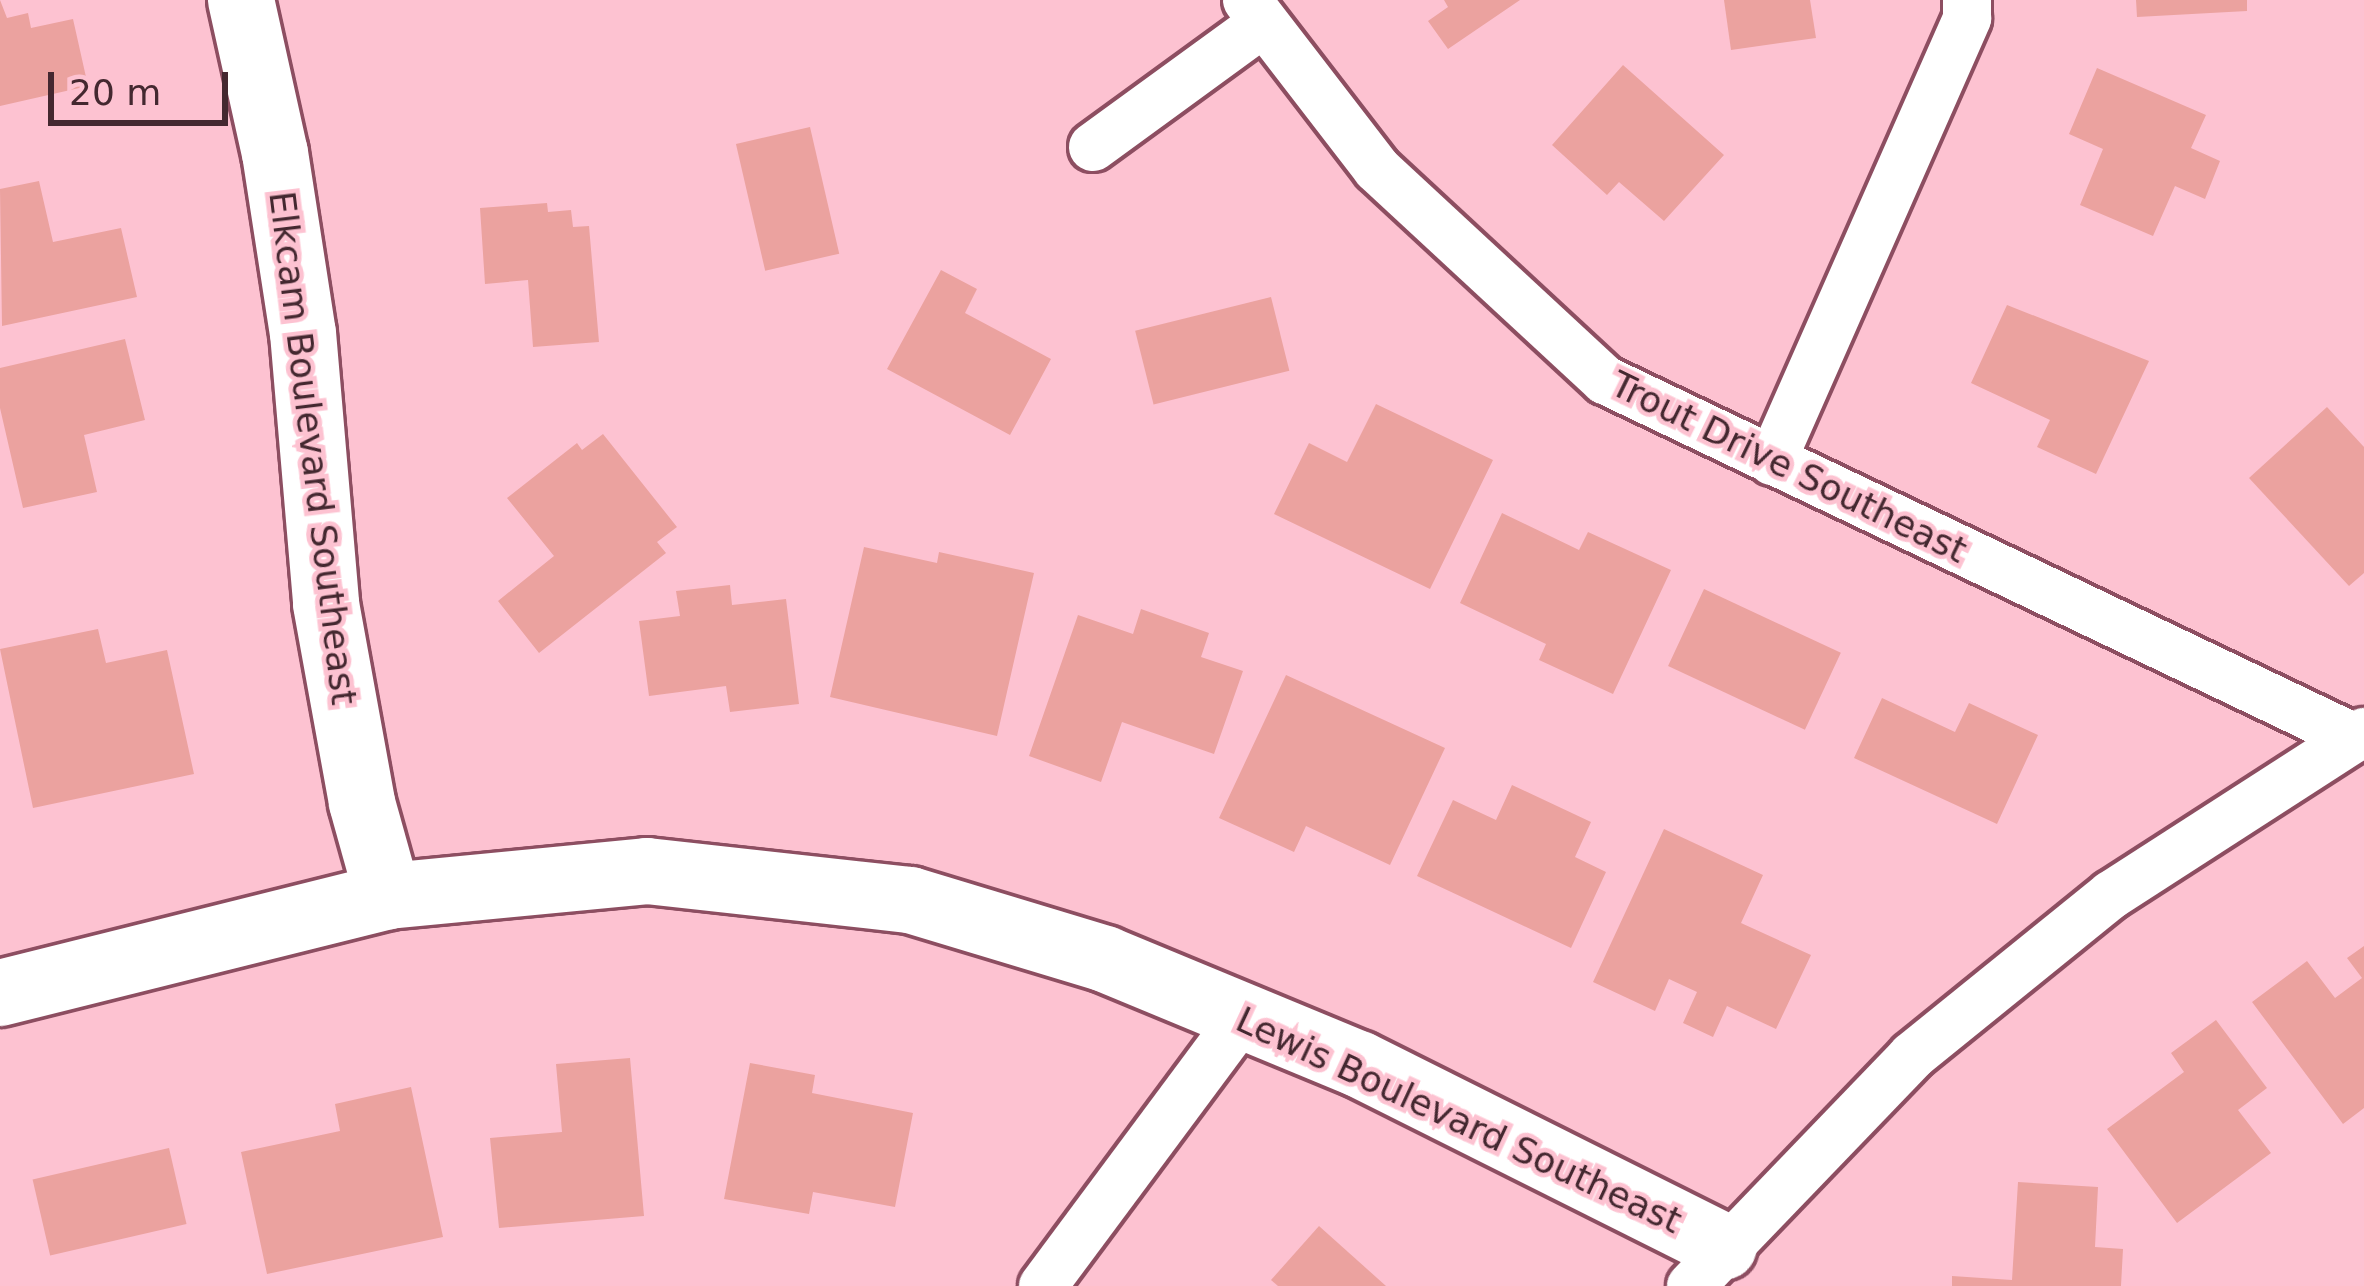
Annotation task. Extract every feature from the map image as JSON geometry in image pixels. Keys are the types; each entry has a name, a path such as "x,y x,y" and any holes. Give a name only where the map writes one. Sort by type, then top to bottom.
{"street":[{"name":"Elkcam Boulevard Southeast","path":"241,0 275,153 303,333 326,604 362,803 388,896"},
{"path":"1772,461 1967,18 1967,0"},
{"name":"Trout Drive Southeast","path":"1093,147 1254,12 1376,169 1605,380 2360,735"},
{"path":"1707,1266 1912,1056 2111,895 2360,735"},
{"name":"Lewis Boulevard Southeast","path":"0,993 388,896 647,871 910,900 1105,959 1359,1064 1707,1266"},
{"path":"1043,1286 1243,1017"}],"building":[{"path":"0,0 7,18 28,13 31,28 73,19 88,86 0,106"},
{"path":"1444,0 1520,0 1448,49 1428,21 1448,7"},
{"path":"1724,0 1810,0 1816,38 1731,50"},
{"path":"2136,0 2247,0 2247,11 2137,17"},
{"path":"1623,65 1724,155 1664,221 1619,182 1607,195 1552,145"},
{"path":"2097,68 2206,115 2191,148 2220,161 2205,199 2175,186 2153,236 2080,205 2103,149 2069,134"},
{"path":"810,127 839,254 765,271 736,144"},
{"path":"39,181 53,242 121,228 137,297 2,326 0,189"},
{"path":"547,203 548,212 571,210 573,227 589,226 599,342 533,347 528,280 485,284 480,208"},
{"path":"941,270 977,289 965,313 1051,359 1010,435 887,369"},
{"path":"1271,297 1289,371 1154,405 1135,331"},
{"path":"2007,305 2149,361 2096,474 2037,447 2050,420 1971,383"},
{"path":"125,339 145,420 84,435 97,492 23,508 0,408 0,368"},
{"path":"1376,404 1493,460 1430,589 1274,514 1309,443 1347,462"},
{"path":"2327,407 2364,447 2364,573 2349,586 2249,478"},
{"path":"603,434 677,527 657,542 666,553 539,653 498,601 554,556 507,498 577,443 582,450"},
{"path":"1502,513 1579,550 1588,532 1671,570 1613,694 1539,660 1546,644 1460,603"},
{"path":"864,547 937,563 939,552 1034,573 997,736 830,697"},
{"path":"730,585 732,605 786,599 799,704 730,712 726,686 649,696 639,621 680,616 676,591"},
{"path":"1704,589 1841,653 1805,730 1668,666"},
{"path":"1141,609 1209,633 1201,657 1243,671 1214,754 1122,722 1101,782 1029,756 1078,615 1133,634"},
{"path":"98,629 106,663 167,650 194,774 33,808 0,649"},
{"path":"1286,675 1445,748 1390,865 1306,826 1294,852 1219,818"},
{"path":"1882,698 1955,732 1969,703 2038,735 1997,824 1854,758"},
{"path":"1512,785 1591,822 1575,857 1606,872 1571,948 1417,876 1453,800 1496,820"},
{"path":"1664,829 1763,875 1741,923 1811,955 1776,1029 1727,1006 1713,1037 1683,1023 1697,992 1669,979 1655,1011 1593,982"},
{"path":"2364,946 2364,1108 2343,1124 2252,1002 2307,961 2335,998 2362,978 2347,958"},
{"path":"2216,1020 2267,1088 2238,1110 2271,1153 2177,1223 2107,1129 2184,1072 2171,1053"},
{"path":"630,1058 644,1216 499,1228 490,1138 562,1132 556,1064"},
{"path":"750,1063 815,1075 812,1093 913,1113 895,1207 813,1192 809,1214 724,1199"},
{"path":"411,1087 443,1237 267,1274 241,1152 340,1131 335,1104"},
{"path":"169,1148 187,1224 50,1255 33,1179"},
{"path":"2018,1182 2098,1187 2095,1247 2123,1249 2121,1286 1952,1286 1952,1276 2012,1280"},
{"path":"1319,1226 1386,1286 1278,1286 1271,1280"}]}
